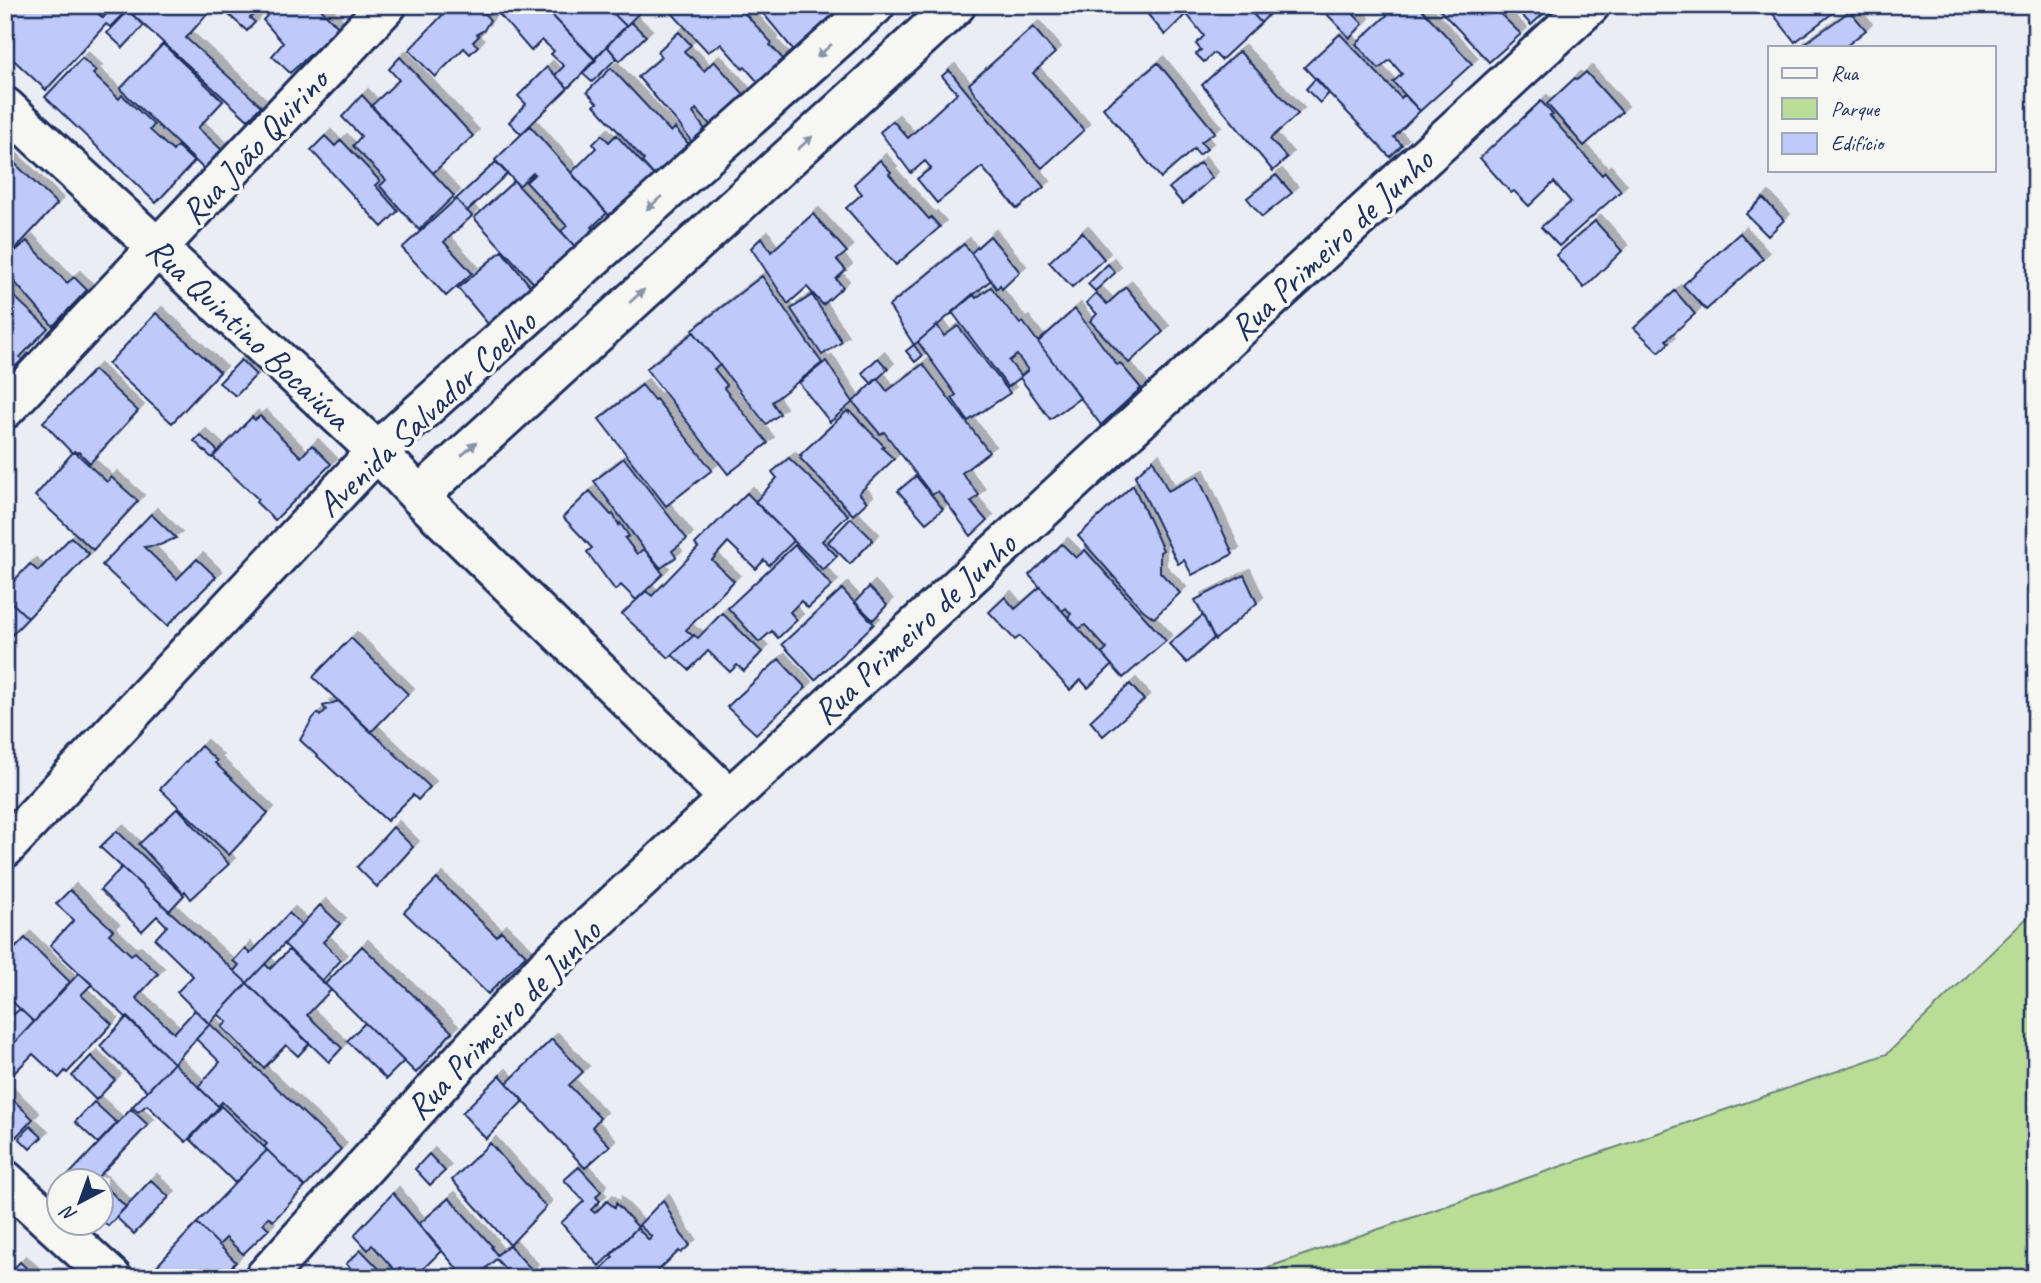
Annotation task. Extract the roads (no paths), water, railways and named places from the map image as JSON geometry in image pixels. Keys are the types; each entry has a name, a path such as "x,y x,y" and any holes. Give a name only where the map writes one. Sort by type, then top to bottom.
{"street":[{"name":"Rua João Quirino","path":"5,409 387,5"},
{"name":"Avenida Salvador Coelho","path":"5,848 377,451 875,5"},
{"name":"Avenida Salvador Coelho","path":"419,496 956,5"},
{"name":"Rua Primeiro de Junho","path":"264,1278 545,968 1590,5"},
{"name":"Rua Quintino Bocaiúva","path":"5,107 377,451 419,496 729,798"},
{"path":"5,1180 112,1278"}]}
